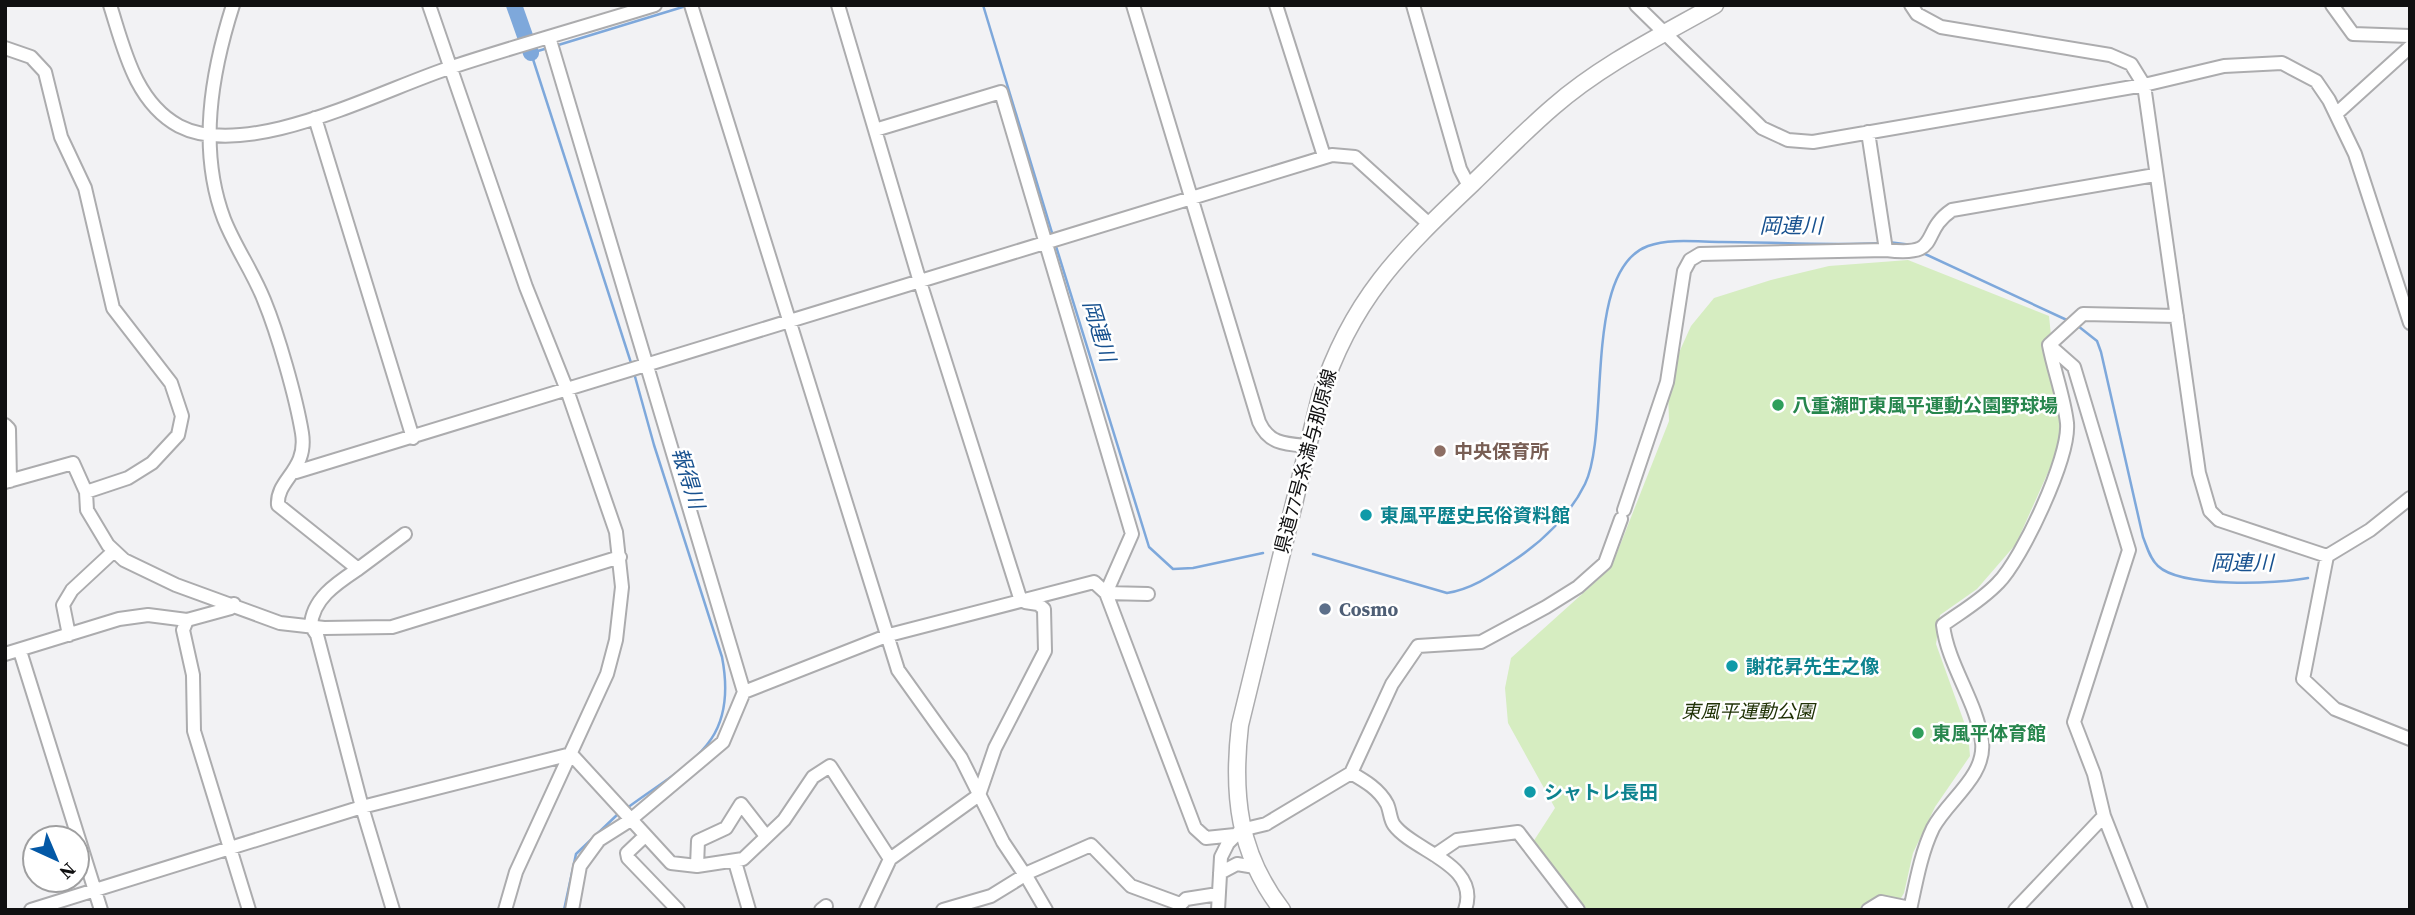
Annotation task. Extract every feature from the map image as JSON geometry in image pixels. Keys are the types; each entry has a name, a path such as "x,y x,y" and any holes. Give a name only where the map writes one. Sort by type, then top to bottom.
{"main road":[{"name":"県道77号糸満与那原線","path":"1282,910 1255,867 1238,833 1235,766 1240,725 1308,446 1332,360 1349,324 1388,267 1429,224 1554,106 1618,60 1715,5"}],"street":[{"path":"110,5 134,73 148,99 182,127 211,136 271,131 315,118 451,67 655,5"},
{"path":"233,5 220,47 211,91 214,180 224,217 265,302 303,435 296,471"},
{"path":"429,5 526,287 567,390 609,508 620,557 622,587 616,640 607,674 516,872 505,910"},
{"path":"691,5 898,670 961,758 1025,875 991,896 947,909"},
{"path":"838,5 920,282 1021,601"},
{"path":"1133,5 1262,428 1265,435 1278,443 1308,446"},
{"path":"1276,5 1324,156"},
{"path":"1413,5 1460,169 1469,186"},
{"path":"1636,5 1762,128 1788,140 1813,142 2144,85 2224,66 2282,63 2316,81 2336,114 2355,154 2410,323"},
{"path":"1911,5 1917,13 1941,27 2110,55 2131,64 2144,85 2199,473 2210,512 2219,520 2327,556"},
{"path":"2332,5 2353,34 2410,36"},
{"path":"546,38 643,368 744,692 723,742 629,821 599,840 580,866 572,910"},
{"path":"2336,114 2410,47"},
{"path":"5,48 31,57 45,72 61,137 85,188 113,308 165,374 178,399 182,416 178,435 152,463 128,478 86,492"},
{"path":"875,130 1001,92 1132,534 1106,593"},
{"path":"315,118 413,438"},
{"path":"1868,132 1886,250"},
{"path":"358,569 278,505 281,487 296,471 643,368 1324,156 1355,157 1429,224"},
{"path":"744,692 889,635 1094,582 1106,593 1195,828 1206,838 1238,833 1266,824 1351,773 1392,684 1418,646 1481,642 1578,587 1605,564 1667,382 1684,271 1690,260 1700,254 1886,250 1909,253 1927,245 1946,214 1952,210 2155,174"},
{"path":"2049,345 2083,314 2177,316"},
{"path":"2049,345 2074,368 2129,550 2074,722 2094,774 2104,816 2141,910"},
{"path":"1868,910 1881,902 1910,909 1925,847 1934,827 1976,771 1982,757 1978,724 1945,642 1942,625 1985,595 2012,566 2026,541 2066,442 2067,423 2049,345"},
{"path":"5,425 9,429 8,482 73,463 86,492 87,510 114,551 124,560 176,585 280,623 311,626 392,626 620,557"},
{"path":"2408,502 2370,530 2327,556 2303,679 2335,709 2410,739"},
{"path":"311,626 319,601 341,579 405,534"},
{"path":"69,635 63,605 72,590 114,551"},
{"path":"1106,593 1148,594"},
{"path":"866,910 890,859 979,795 995,748 1045,651 1044,609 1038,604 1021,601"},
{"path":"5,654 129,618 148,615 187,620 231,608 234,604"},
{"path":"187,620 183,630 193,675 194,731 249,910"},
{"path":"311,626 317,635 362,807 393,910"},
{"path":"20,651 102,910"},
{"path":"31,910 362,807 571,754"},
{"path":"571,754 629,821 671,863 697,866 735,862 755,849 784,820 813,777 830,766 890,859"},
{"path":"1351,773 1372,785 1387,804 1394,825 1460,874 1465,890 1465,910"},
{"path":"697,866 698,841 726,828 741,804 766,836"},
{"path":"2015,910 2104,816"},
{"path":"1434,855 1457,840 1518,832 1578,910"},
{"path":"1218,910 1224,849 1238,833"},
{"path":"645,836 626,853 628,858 678,910"},
{"path":"1046,910 1025,874 1091,845 1131,886 1177,907 1186,899 1218,894"},
{"path":"735,862 748,910"},
{"path":"1220,873 1237,864 1255,867"}],"green space":[{"name":"東風平運動公園","path":"1908,260 2049,316 2062,441 2016,544 1977,589 1940,615 1936,644 1968,733 1970,756 1935,807 1913,853 1904,893 1894,910 1580,910 1533,842 1555,808 1508,723 1505,688 1511,658 1611,568 1669,421 1668,391 1677,357 1691,326 1714,298 1829,266"}],"waterway":[{"name":"報得川","path":"514,5 531,53"},
{"name":"岡連川","path":"983,5 1053,236"},
{"name":"岡連川","path":"555,46 686,6"},
{"name":"報得川","path":"548,48 531,53 632,366"},
{"name":"岡連川","path":"1313,554 1447,593 1473,585 1489,576 1524,554 1545,536 1572,506 1585,484 1597,427 1606,318 1614,286 1627,261 1648,246 1685,241 1881,243"},
{"name":"岡連川","path":"1888,242 1912,245"},
{"name":"岡連川","path":"1055,243 1149,547 1173,569 1193,568 1263,553"},
{"name":"岡連川","path":"1923,253 2069,321"},
{"name":"岡連川","path":"2078,326 2097,341 2101,352 2143,537 2155,563 2170,573 2207,581 2253,583 2308,578"},
{"name":"報得川","path":"627,808 689,763 704,748 716,731 723,711 725,687 722,657 654,445 634,373"},
{"name":"報得川","path":"564,910 576,854 618,814"}],"place":[{"name":"八重瀬町東風平運動公園野球場","path":"1778,405"},
{"name":"中央保育所","path":"1440,451"},
{"name":"東風平歴史民俗資料館","path":"1366,515"},
{"name":"Cosmo","path":"1325,609"},
{"name":"謝花昇先生之像","path":"1732,666"},
{"name":"東風平体育館","path":"1918,733"},
{"name":"シャトレ長田","path":"1530,792"}]}
